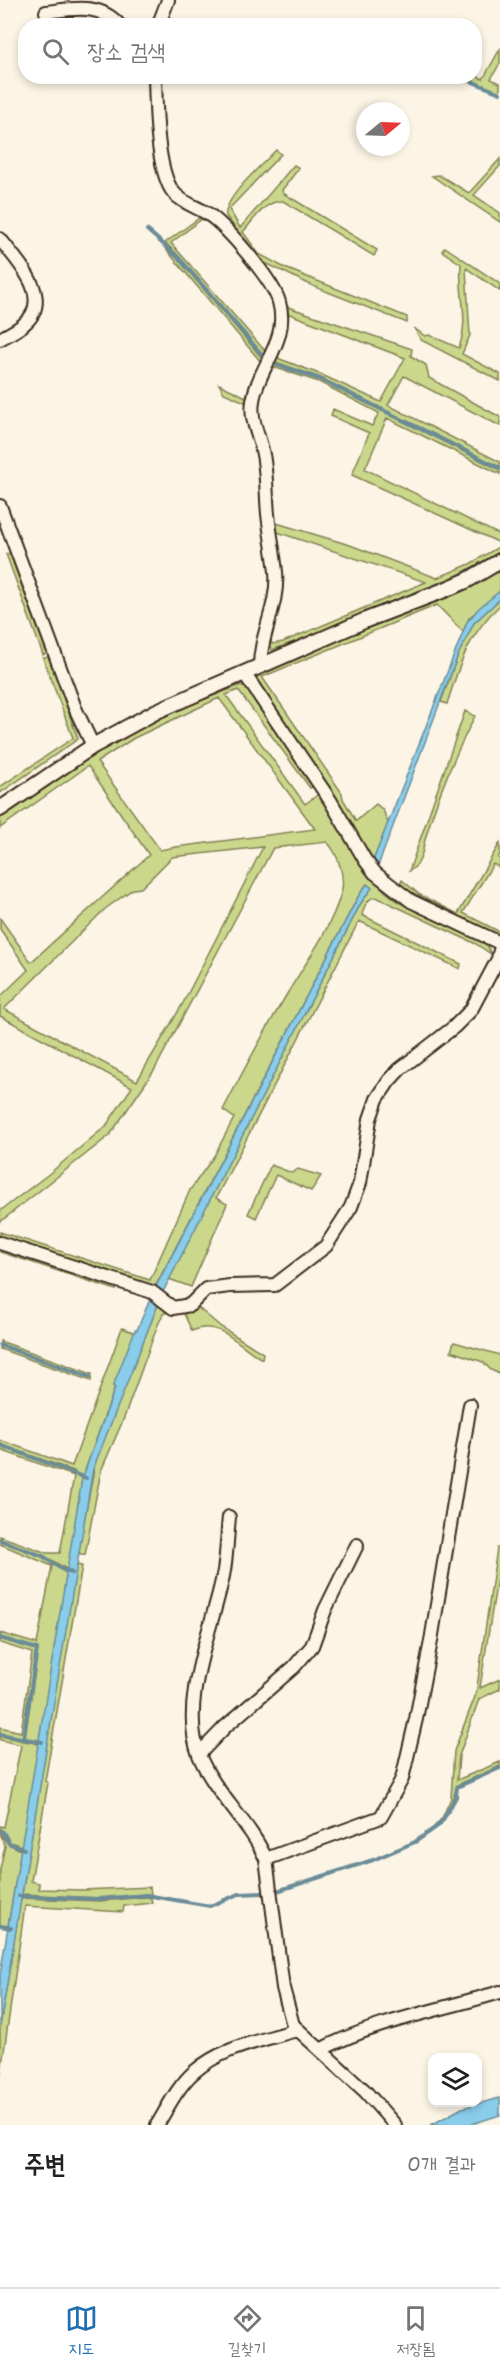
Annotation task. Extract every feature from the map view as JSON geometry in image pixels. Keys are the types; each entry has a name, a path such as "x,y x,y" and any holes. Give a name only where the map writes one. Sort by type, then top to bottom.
{"street":[{"path":"161,18 168,0"},
{"path":"46,12 85,8 105,14 110,18"},
{"path":"156,84 161,153 164,170 172,191 216,220 264,276 279,303 280,334 271,360 255,389 252,402 254,425 262,451 276,574 273,607 260,650 260,666"},
{"path":"0,239 34,286 36,302 33,313 25,324 0,339"},
{"path":"0,506 75,708 93,746"},
{"path":"0,809 93,746 157,711 366,620 457,585 500,561"},
{"path":"244,673 330,800 360,853 375,873 411,901 500,944"},
{"path":"0,1243 152,1292 173,1308 190,1305 206,1289 275,1285 326,1246 337,1231 351,1207 360,1184 370,1119 377,1099 400,1069 471,1010 498,959 500,950"},
{"path":"266,1859 381,1817 402,1779 431,1641 470,1405"},
{"path":"229,1517 223,1575 199,1671 194,1707 193,1730 199,1754 210,1779 256,1839 266,1859 283,1988 290,2018 296,2030 321,2049 365,2091 395,2125"},
{"path":"199,1754 225,1727 294,1667 312,1646 325,1610 357,1545"},
{"path":"321,2049 376,2028 500,1992"},
{"path":"157,2125 180,2088 194,2072 220,2054 296,2030"}],"green space":[{"path":"500,49 500,63 491,79 500,83 500,92 479,84 482,84"},
{"path":"276,150 281,154 229,209 240,228 294,165 299,168 282,190 283,193 377,250 374,256 283,201 265,207 243,232 259,254 285,268 407,317 407,323 315,287 259,260 226,216 227,209 237,191"},
{"path":"500,159 500,166 474,195 500,213 500,222 432,176 439,175 469,193"},
{"path":"203,215 208,222 202,219 171,243 266,352 273,334 276,301 278,328 247,403 224,393 219,384 246,397 261,362 164,247 178,259 262,358 265,357 165,243"},
{"path":"445,247 500,284 500,291 466,268 470,335 462,354 500,374 500,381 421,340 414,328 425,336 429,335 459,348 464,326 461,264 442,251"},
{"path":"282,302 288,307 412,349 411,356 426,365 429,378 500,417 500,426 404,376 388,405 500,462 500,467 321,378 273,361","holes":["287,313 405,358 381,402 278,357 284,340"]},
{"path":"271,364 320,380 500,470 500,474 387,418 365,469 500,535 500,543 352,475 369,433 331,416 333,409 372,426 379,413 319,382 270,366"},
{"path":"273,522 350,545 437,578 470,564 500,546 500,552 458,575 332,628 272,650 267,643 275,533 278,548 279,588 272,644 283,642 426,582 274,531"},
{"path":"10,553 47,653 43,655 6,554"},
{"path":"500,565 500,591 469,618 463,632 437,605 262,677 342,793 356,821 376,804 383,810 388,823 373,861 258,684 256,675"},
{"path":"500,599 500,605 480,627 466,650 447,704 441,702 458,655 474,623"},
{"path":"49,657 78,739 0,793 0,787 73,738 43,658"},
{"path":"241,685 247,689 315,786 310,788 238,690 226,695 305,804 320,793 365,871 400,903 480,939 487,945 491,954 476,944 376,897 368,901 362,915 461,964 460,969 359,921 216,1198 227,1204 191,1287 169,1279 361,903 371,888 367,884 358,897 155,1287 0,1241 0,1232 150,1280 190,1190 214,1156 234,1118 223,1110 270,1023 325,932 337,906 342,887 340,866 335,852 327,842 273,848 155,1069 110,1135 0,1222 0,1211 106,1126 132,1087 0,1016 0,997 28,970 0,929 0,918 31,962 149,855 88,766 0,828 0,817 73,767 131,732 174,711","holes":["219,698 315,829 160,850 97,762 134,738","263,847 182,1005 137,1081 4,1009 105,909 133,889 141,888 172,857"]},
{"path":"465,711 475,716 442,790 419,861 409,871"},
{"path":"500,843 498,858 500,868 493,864 463,913 500,932 500,939 398,885 402,880 420,895 458,914"},
{"path":"271,1165 292,1173 298,1169 321,1176 311,1191 276,1175 256,1218 248,1214"},
{"path":"0,1246 117,1285 116,1290 0,1252"},
{"path":"159,1302 169,1311 163,1314 157,1327 124,1418 101,1471 85,1555 78,1553 96,1459"},
{"path":"196,1306 221,1327 263,1353 262,1359 220,1331 202,1328 192,1331 184,1314"},
{"path":"122,1328 136,1333 113,1386 115,1387 82,1479 68,1570 43,1555 0,1539 0,1536 47,1553 60,1553 74,1476 0,1450 0,1446 74,1471 0,1444 0,1440 72,1466"},
{"path":"0,1341 92,1374 92,1377 0,1344"},
{"path":"454,1342 500,1355 500,1374 491,1370 483,1362 451,1351"},
{"path":"0,1346 92,1377 91,1381 0,1349"},
{"path":"0,1541 42,1557 67,1574 39,1741 25,1739 38,1649 0,1637 0,1633 37,1644 52,1566 0,1544"},
{"path":"497,1548 500,1548 500,1559 480,1688 500,1679 500,1689 479,1699 459,1756 457,1780 500,1762 500,1766 457,1785 446,1813 439,1823 434,1827 442,1818 451,1798 454,1751 476,1694"},
{"path":"76,1565 82,1566 45,1781 48,1783 31,1881 39,1883 39,1889 150,1887 151,1894 98,1898 22,1894"},
{"path":"0,1639 36,1650 22,1739 0,1733 0,1727 21,1732 32,1653 0,1643"},
{"path":"0,1736 39,1744 22,1846 10,1842 0,1830 0,1826 4,1827 21,1745 0,1740"},
{"path":"0,1833 8,1844 21,1850 8,1926 0,1925 0,1869 5,1846"},
{"path":"21,1898 100,1901 151,1898 152,1903 124,1906 123,1912 25,1906 0,2079 0,2026"}],"water":[{"path":"500,591 500,599 474,623 458,655 378,866 373,861 467,622 479,608"},
{"path":"367,884 372,888 361,903 161,1292 155,1288 358,897"},
{"path":"151,1297 159,1302 93,1469 0,2026 0,1975 82,1479 115,1388 113,1386"},
{"path":"500,2098 500,2115 469,2125 431,2125 462,2108 482,2107 482,2103"}],"waterway":[{"path":"478,84 500,93"},
{"path":"147,230 179,258 264,357"},
{"path":"272,363 320,379 500,468"},
{"path":"0,1345 90,1377"},
{"path":"0,1445 86,1478"},
{"path":"0,1540 43,1556 61,1569 72,1573"},
{"path":"0,1638 37,1649 23,1740"},
{"path":"0,1734 42,1742"},
{"path":"277,1891 373,1860 415,1842 439,1825 456,1797 457,1787 500,1768"},
{"path":"0,1831 9,1843 24,1849"},
{"path":"19,1896 99,1899 146,1895 210,1906 239,1894 263,1893"},
{"path":"0,1926 11,1928"}]}
